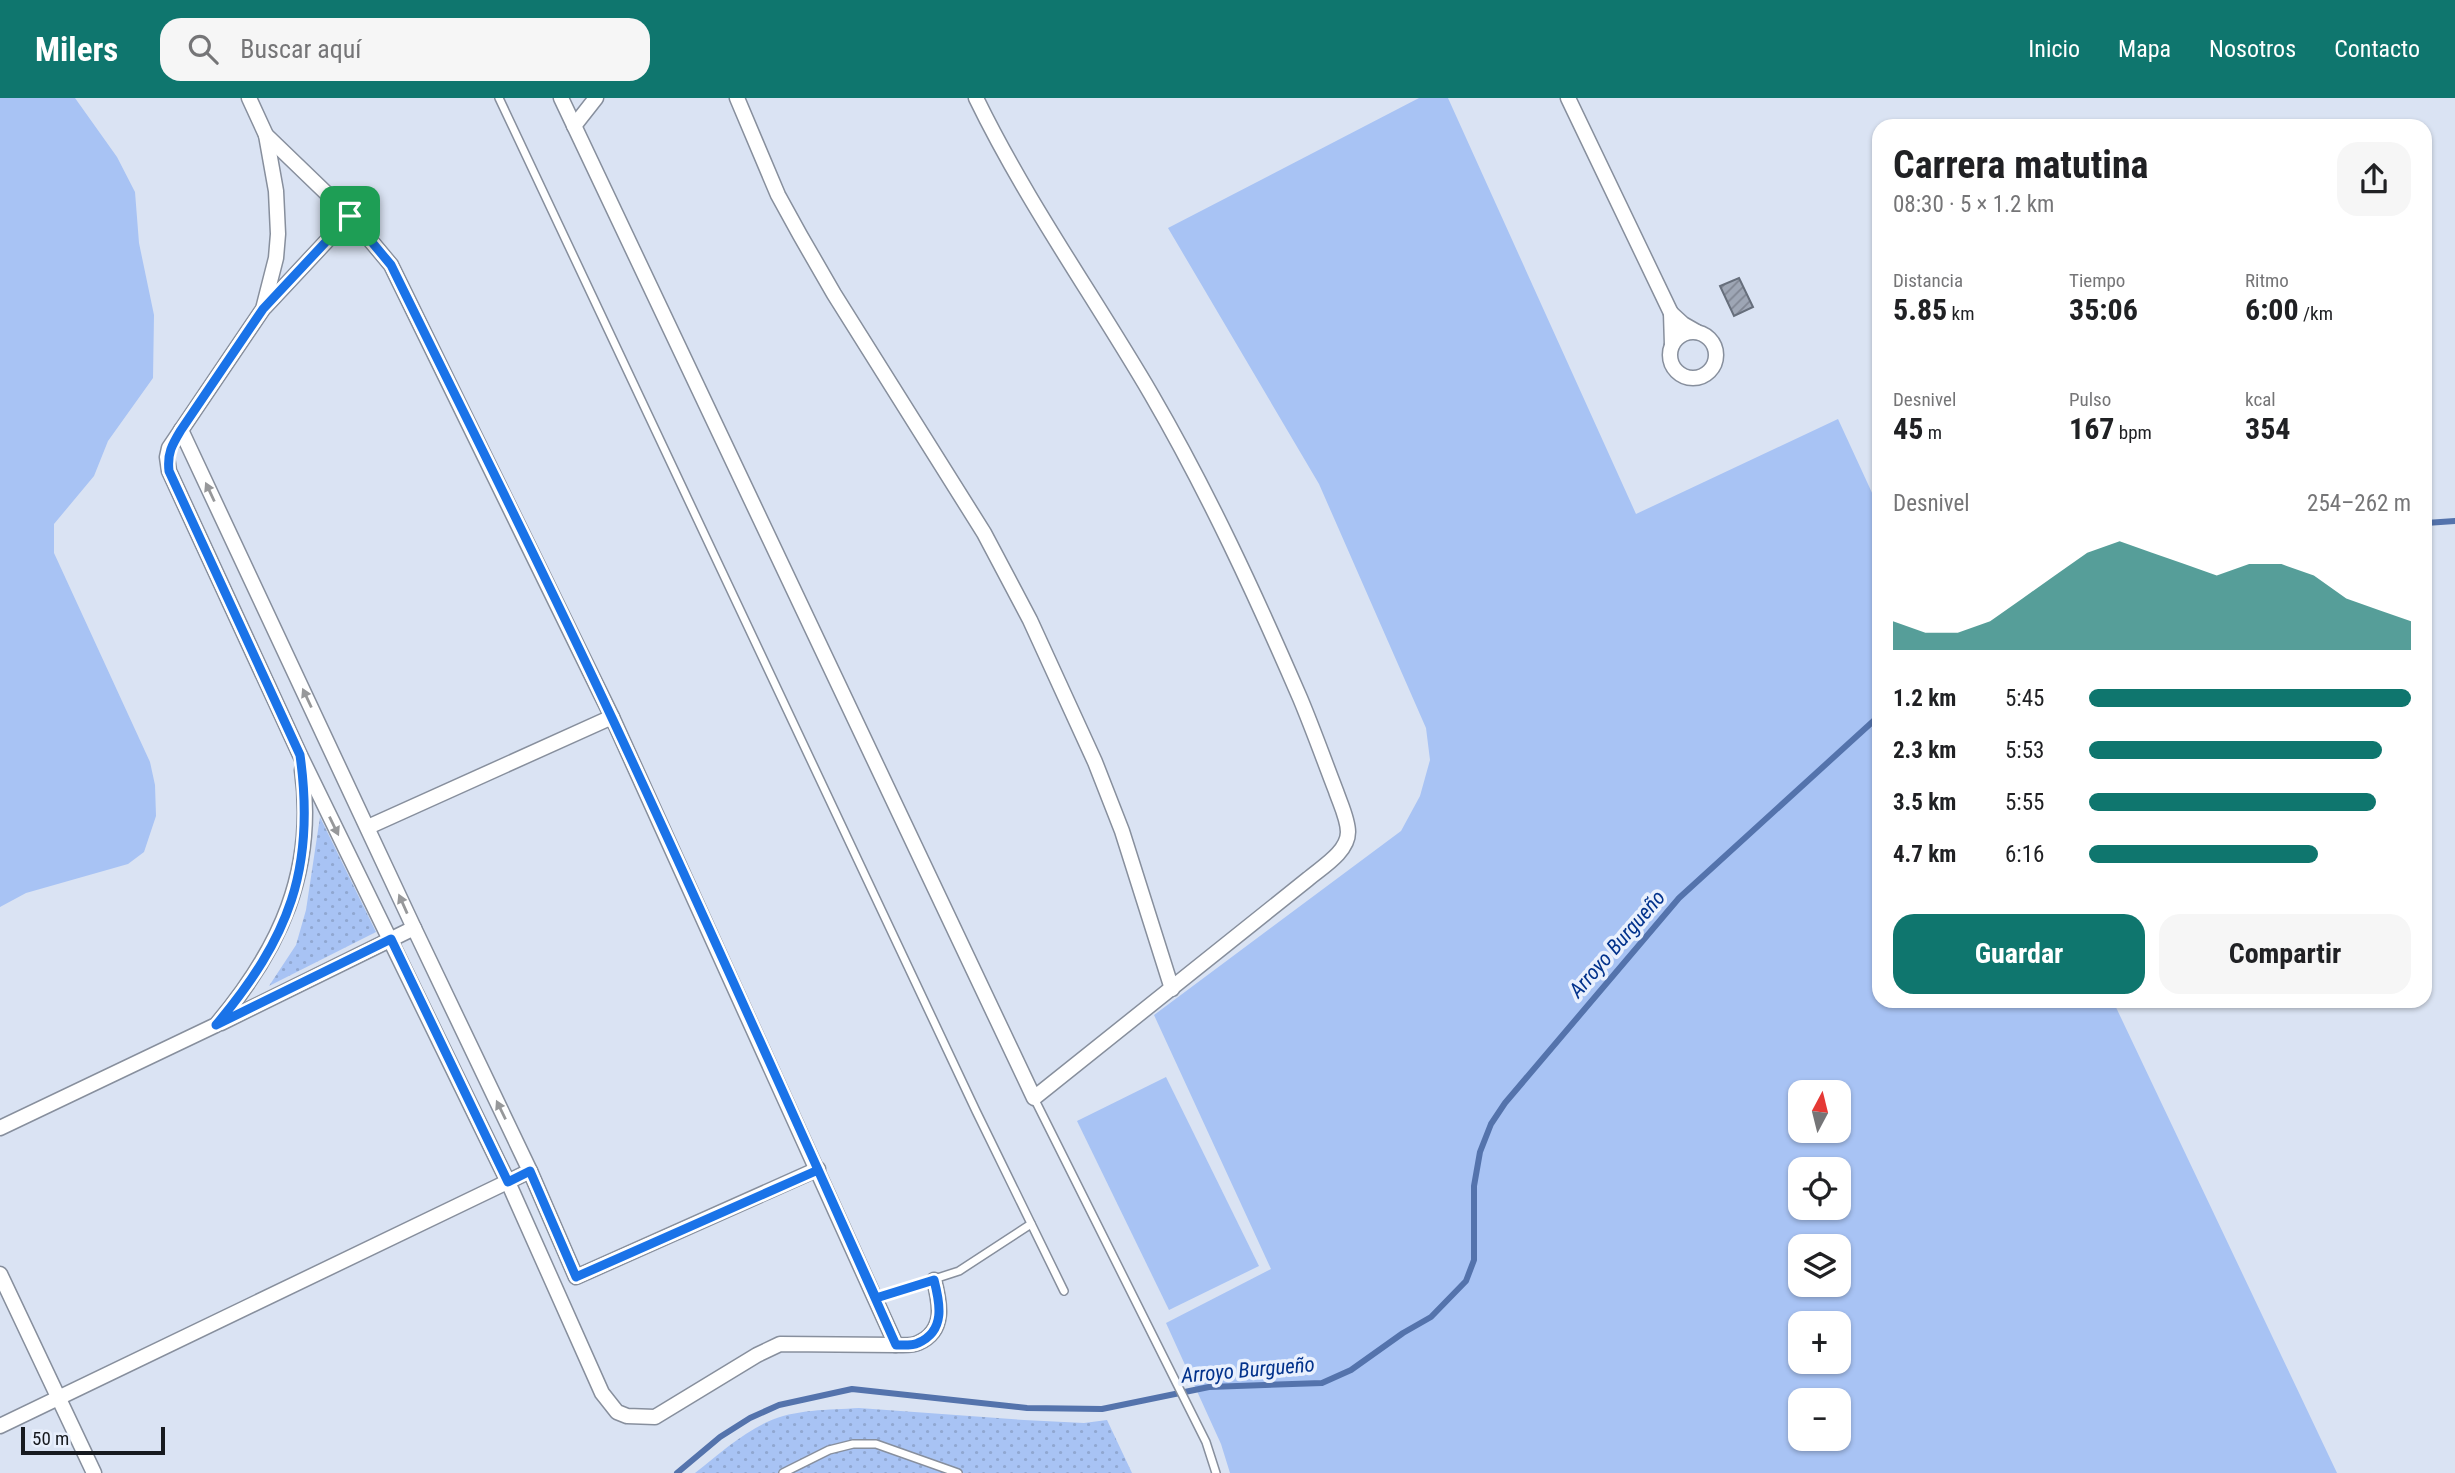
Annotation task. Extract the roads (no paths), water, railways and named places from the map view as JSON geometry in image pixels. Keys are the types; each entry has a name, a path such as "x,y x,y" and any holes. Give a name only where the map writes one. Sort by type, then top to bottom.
{"street":[{"path":"249,98 266,135 276,191 276,258 263,309"},
{"path":"561,98 1034,1098 1338,854 1345,844 1348,832 1314,730 1216,511 1151,394 1017,175 976,98"},
{"path":"574,126 596,98"},
{"path":"737,98 778,195 800,235 984,533 1030,620 1095,762 1122,831 1172,989"},
{"path":"1568,98 1671,313 1684,324 1711,339 1716,353 1712,368 1700,377 1693,378 1678,373 1670,360 1671,313"},
{"path":"266,135 350,216 391,265 612,717 896,1345"},
{"path":"350,216 263,309 170,448 167,457 169,471 300,755 508,1182 602,1393 617,1412 627,1416 655,1418 757,1355 780,1344 918,1343 936,1329 940,1314 940,1301 934,1280"},
{"path":"1671,345 1682,334 1697,332"},
{"path":"181,430 530,1171 576,1277 818,1170"},
{"path":"368,827 612,717"},
{"path":"216,1025 236,1002 277,938 296,889 305,844 306,815 300,755"},
{"path":"0,1128 414,928"},
{"path":"0,1426 530,1171"},
{"path":"0,1274 94,1473"}],"lane":[{"path":"499,98 1064,1291"},
{"path":"1034,1098 1206,1442 1216,1473"},
{"path":"876,1298 959,1271 1031,1224"},
{"path":"783,1473 829,1450 853,1444 876,1444 958,1473"}],"waterway":[{"name":"Arroyo Burgueño","path":"2432,523 2455,521"},
{"name":"Arroyo Burgueño","path":"677,1473 720,1437 750,1418 779,1405 852,1389 1027,1408 1102,1409 1209,1387 1322,1383 1351,1370 1403,1333 1431,1317 1466,1281 1474,1260 1474,1186 1480,1152 1491,1124 1505,1103 1679,898 1872,722"}]}
